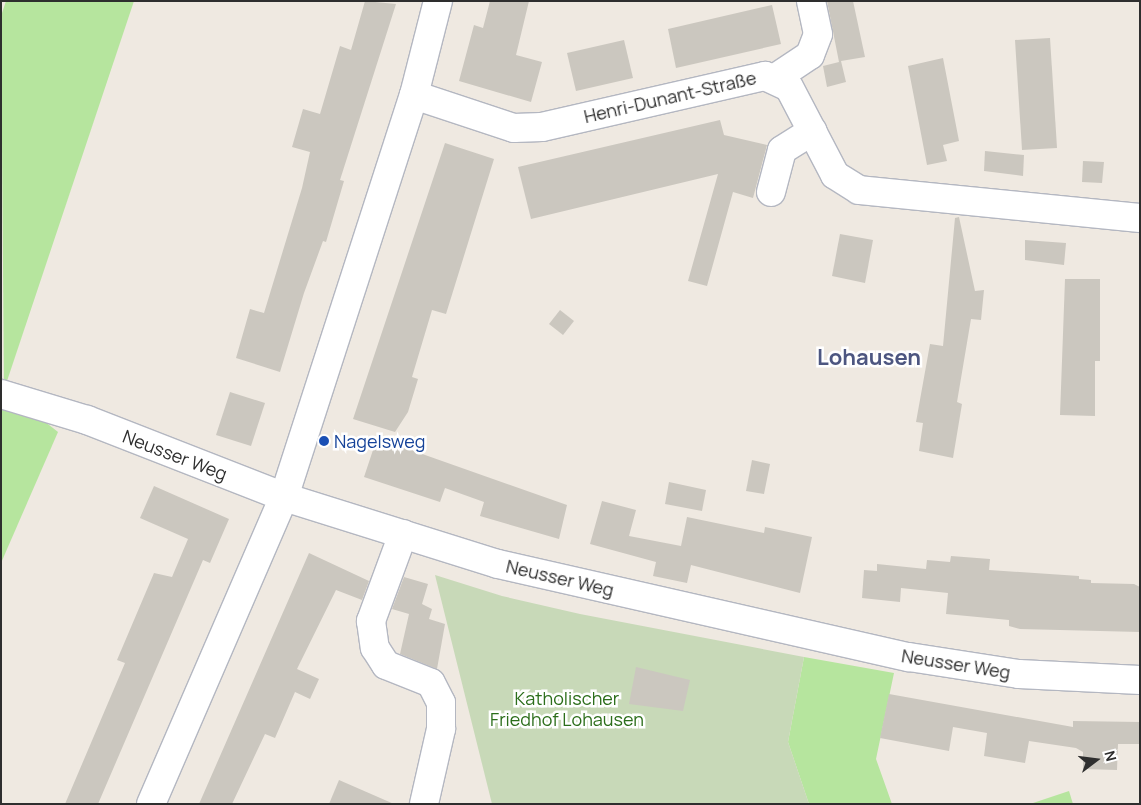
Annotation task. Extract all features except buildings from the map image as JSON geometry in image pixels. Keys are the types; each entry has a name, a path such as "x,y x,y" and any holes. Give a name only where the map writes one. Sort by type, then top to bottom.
{"street":[{"path":"151,804 284,497 414,96 438,1"},
{"path":"774,79 810,55 818,34 811,1"},
{"name":"Henri-Dunant-Straße","path":"414,96 514,128 542,127 765,76 789,87 835,175 860,190 1140,218"},
{"path":"771,192 782,150 812,131"},
{"name":"Neusser Weg","path":"1,394 88,420 284,497 498,564 909,657 1018,674 1140,680"},
{"path":"403,534 371,621 375,648 386,665 431,683 441,703 441,729 424,804"}],"green space":[{"path":"6,1 134,1 4,390 1,16"},
{"path":"1,408 44,421 58,432 1,563"},
{"name":"Katholischer Friedhof Lohausen","path":"435,575 502,596 580,614 804,657 788,742 809,804 492,804"},
{"path":"804,657 894,673 876,759 892,804 809,804 788,742"},
{"path":"1069,791 1073,804 1030,804"}],"place":[{"name":"Nagelsweg","path":"324,441"}],"district":[{"name":"Lohausen","path":"869,358"}]}
